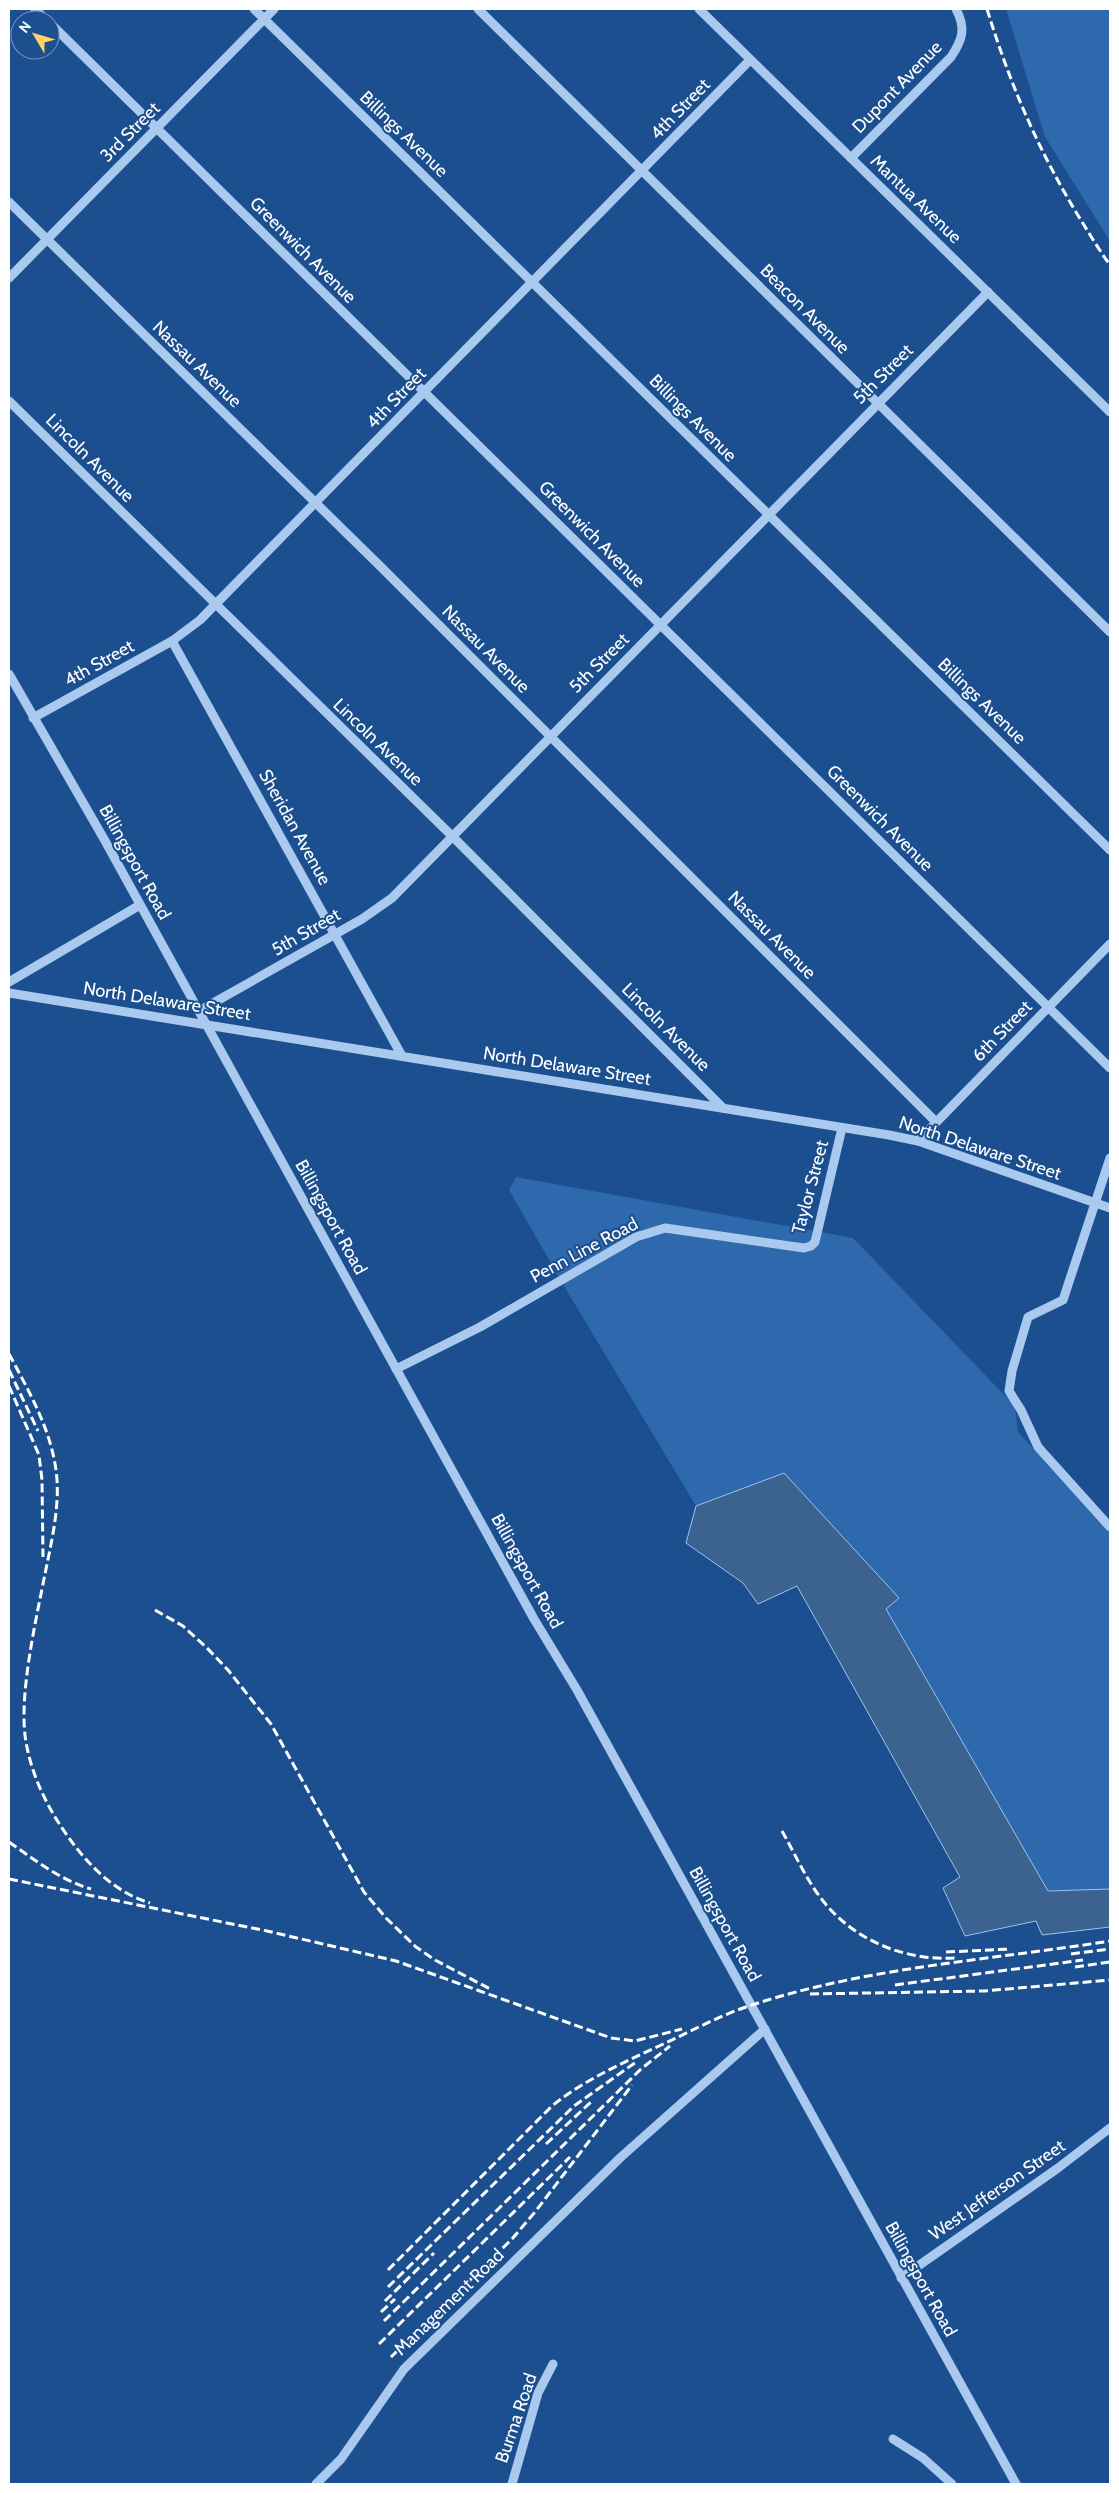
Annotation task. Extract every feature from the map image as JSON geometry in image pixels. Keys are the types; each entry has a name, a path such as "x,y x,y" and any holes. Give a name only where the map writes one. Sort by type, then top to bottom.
{"street":[{"name":"Billings Avenue","path":"254,9 1110,850"},
{"name":"3rd Street","path":"9,278 274,9"},
{"name":"Beacon Avenue","path":"478,9 1110,632"},
{"name":"Mantua Avenue","path":"699,9 1110,412"},
{"name":"Dupont Avenue","path":"851,158 951,57 960,43 964,31 956,9"},
{"name":"Greenwich Avenue","path":"60,34 1110,1068"},
{"name":"4th Street","path":"33,718 186,632 216,605 750,60"},
{"name":"Nassau Avenue","path":"9,202 316,503 936,1122"},
{"name":"5th Street","path":"199,1011 336,934 392,898 549,736 988,292"},
{"name":"Lincoln Avenue","path":"9,401 452,836 723,1108"},
{"name":"Sheridan Avenue","path":"172,640 402,1056"},
{"name":"Billingsport Road","path":"9,674 12,688 33,718 104,839 534,1619 577,1690 1016,2484"},
{"path":"9,982 140,905"},
{"name":"6th Street","path":"918,1141 1110,944"},
{"name":"North Delaware Street","path":"9,993 206,1023 918,1141 1110,1208"},
{"name":"Taylor Street","path":"804,1248 815,1242 842,1128"},
{"path":"1110,1158 1063,1300 1028,1316 1012,1371 1009,1391 1022,1410 1038,1447 1110,1527"},
{"name":"Penn Line Road","path":"396,1369 480,1327 636,1237 665,1228 804,1248"},
{"name":"Management Road","path":"316,2484 341,2459 404,2369 621,2156 765,2029"},
{"name":"West Jefferson Street","path":"901,2278 1058,2168 1110,2128"},
{"name":"Burma Road","path":"512,2484 538,2393 553,2364"},
{"path":"893,2439 924,2458 952,2484"}],"shaded area":[{"path":"1006,9 1110,9 1110,241 1045,137"},
{"path":"516,1177 853,1238 1015,1406 1018,1432 1110,1530 1110,1889 1048,1891 886,1609 898,1598 784,1473 696,1506 567,1291 509,1190"},
{"path":"784,1473 899,1598 886,1609 1048,1891 1110,1889 1110,1927 1042,1935 1036,1921 965,1936 943,1888 960,1877 797,1586 758,1604 743,1583 686,1543 696,1506"}],"railway":[{"path":"987,9 1005,64 1038,142 1064,192 1110,265"},
{"path":"9,1354 40,1415 51,1447 57,1480 57,1504 54,1527 29,1658 24,1703 26,1742 32,1768 42,1792 61,1827 85,1859 104,1877 126,1893 150,1903"},
{"path":"9,1370 38,1431"},
{"path":"9,1386 39,1455 42,1480 43,1557"},
{"path":"155,1610 183,1626 207,1648 228,1670 271,1724 364,1892 386,1918 416,1947 435,1960 492,1990"},
{"path":"782,1831 820,1897 847,1925 863,1936 898,1951 916,1956 955,1958"},
{"path":"9,1842 58,1875 91,1889"},
{"path":"9,1879 267,1931 396,1961 611,2038 635,2041 682,2029"},
{"path":"388,2270 553,2105 604,2072 717,2019 740,2009 796,1992 884,1973 1110,1941"},
{"path":"946,1952 1011,1949"},
{"path":"1071,1954 1110,1949"},
{"path":"895,1985 1083,1960"},
{"path":"1075,1967 1110,1962"},
{"path":"810,1994 984,1991 1110,1980"},
{"path":"384,2321 641,2069 670,2046"},
{"path":"388,2287 574,2106 636,2062"},
{"path":"391,2357 512,2239 535,2212 632,2085"},
{"path":"546,2144 592,2101"},
{"path":"379,2344 570,2157"},
{"path":"385,2301 434,2253"},
{"path":"381,2312 395,2299"}]}
